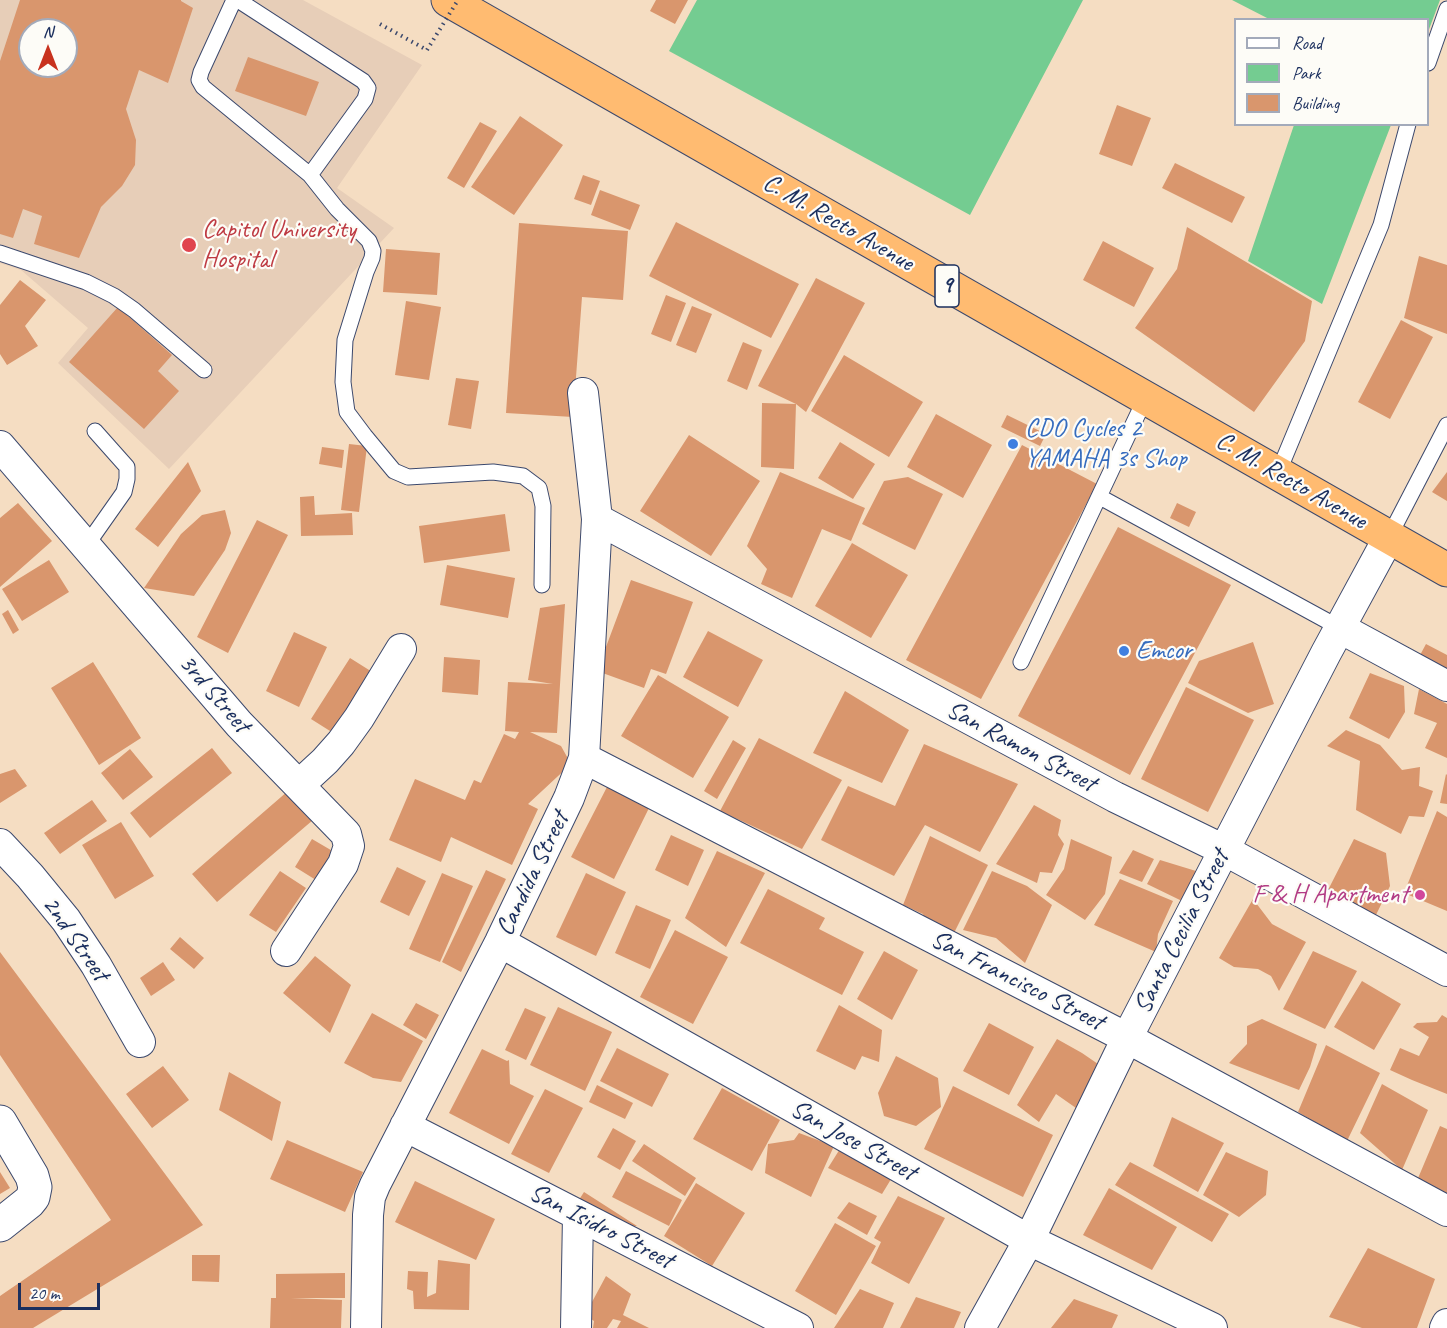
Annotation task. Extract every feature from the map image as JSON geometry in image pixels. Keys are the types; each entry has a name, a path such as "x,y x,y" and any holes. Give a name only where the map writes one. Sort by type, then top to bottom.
{"highway":[{"name":"C. M. Recto Avenue","path":"448,0 1447,570"}],"street":[{"name":"Candida Street","path":"366,1328 370,1197 500,942 569,798 584,759 597,519 583,393"},
{"name":"3rd Street","path":"0,446 239,724 346,834 350,846 343,864 286,951"},
{"name":"San Ramon Street","path":"597,519 1115,797 1224,850 1447,971"},
{"name":"Santa Cecilia Street","path":"980,1328 1029,1240 1127,1038 1389,537"},
{"path":"1340,628 1447,686"},
{"path":"299,785 325,761 347,735 401,649"},
{"name":"San Francisco Street","path":"584,759 1127,1038 1447,1211"},
{"name":"2nd Street","path":"0,844 66,920 96,965 140,1042"},
{"name":"San Jose Street","path":"500,942 1029,1240 1212,1328"},
{"path":"0,1122 32,1176 35,1187 29,1203 0,1226"},
{"name":"San Isidro Street","path":"405,1126 798,1328"},
{"path":"576,1328 578,1215"}],"lane":[{"path":"310,175 365,99 368,88 363,81 236,0 199,80 203,87 310,175 337,209 369,241 373,251 345,340 343,382 347,412 394,471 408,477 493,472 523,476 538,488 543,506 542,585"},
{"path":"1429,60 1447,9"},
{"path":"1278,472 1381,225 1407,126"},
{"path":"0,253 86,282 114,296 134,310 204,370"},
{"path":"1021,662 1145,399"},
{"path":"1389,537 1447,425"},
{"path":"86,546 124,492 127,479 127,467 95,431"},
{"path":"1100,497 1340,628"}],"path":[{"path":"380,24 428,50 458,0"}],"shaded area":[{"name":"Capitol University Hospital","path":"0,0 303,0 422,65 337,188 394,228 169,469 58,363 88,328 21,270 0,263"}],"green space":[{"path":"697,0 1083,0 970,215 669,51"},
{"path":"1232,0 1440,0 1429,29 1429,18 1267,18"},
{"path":"1294,126 1391,126 1322,304 1248,261"}],"building":[{"path":"20,0 181,0 193,8 168,83 139,70 126,109 136,140 135,165 122,186 101,207 79,258 34,244 42,216 23,209 13,238 0,234 0,61"},
{"path":"656,0 688,0 675,24 650,11"},
{"path":"248,57 319,82 306,116 235,91"},
{"path":"1117,105 1151,118 1132,166 1099,154"},
{"path":"520,116 563,145 514,215 471,187"},
{"path":"480,122 497,131 464,188 447,178"},
{"path":"1175,163 1245,197 1232,223 1162,188"},
{"path":"583,175 600,181 591,205 574,199"},
{"path":"600,190 640,205 630,230 591,215"},
{"path":"676,222 799,284 771,338 649,276"},
{"path":"519,223 628,231 623,300 582,297 573,417 506,413"},
{"path":"1187,227 1312,301 1305,341 1254,412 1135,328 1177,269"},
{"path":"1103,241 1154,268 1134,307 1083,280"},
{"path":"386,249 440,253 437,295 383,292"},
{"path":"1419,256 1447,265 1447,334 1404,318"},
{"path":"816,278 865,303 806,412 796,404 758,386"},
{"path":"20,280 46,300 25,326 38,346 7,365 0,354 0,305"},
{"path":"666,295 686,303 671,342 651,334"},
{"path":"406,301 441,307 429,380 395,375"},
{"path":"692,306 712,314 696,353 676,345"},
{"path":"118,307 172,355 158,371 179,391 144,429 69,362"},
{"path":"1401,320 1433,337 1390,419 1358,402"},
{"path":"743,342 762,350 747,390 727,381"},
{"path":"844,355 923,402 889,457 811,411"},
{"path":"456,378 479,381 471,429 448,425"},
{"path":"762,403 796,404 794,469 761,467"},
{"path":"936,414 992,445 963,498 907,467"},
{"path":"1007,415 1046,434 1040,446 1001,427"},
{"path":"689,435 760,481 711,556 640,511"},
{"path":"840,442 875,464 853,499 818,478"},
{"path":"349,444 367,446 359,512 341,510"},
{"path":"1022,445 1097,484 981,699 906,660"},
{"path":"322,447 344,450 342,468 319,464"},
{"path":"188,462 201,491 158,547 135,529"},
{"path":"780,472 865,508 851,541 822,529 792,598 761,584 767,569 747,546"},
{"path":"1447,472 1447,501 1432,492"},
{"path":"908,477 943,494 915,550 862,524 884,481"},
{"path":"314,496 315,515 352,513 353,535 301,536 300,497"},
{"path":"18,503 52,541 0,587 0,518"},
{"path":"1177,503 1196,512 1189,527 1170,518"},
{"path":"225,510 231,533 225,550 194,596 144,588 181,534 202,515"},
{"path":"505,514 510,551 424,563 419,526"},
{"path":"257,520 288,535 228,653 197,637"},
{"name":"Emcor","path":"1118,527 1231,585 1130,775 1018,716"},
{"path":"852,543 908,575 871,638 815,606"},
{"path":"49,560 69,592 22,621 2,589"},
{"path":"447,565 515,578 508,618 440,605"},
{"path":"631,580 693,602 666,674 651,669 644,688 597,671"},
{"path":"565,604 557,733 530,732 561,746 571,764 528,804 538,809 512,865 451,837 441,862 389,840 415,779 465,800 474,780 481,783 504,734 515,739 519,732 505,731 508,682 553,684 528,680 540,608"},
{"path":"8,610 19,630 13,634 2,614"},
{"path":"708,631 763,660 738,707 683,677"},
{"path":"294,632 327,647 299,707 266,691"},
{"path":"1253,642 1274,704 1248,713 1188,683 1199,661"},
{"path":"1426,644 1447,655 1447,671 1419,657"},
{"path":"444,657 480,660 478,695 442,692"},
{"path":"350,658 377,675 338,736 311,719"},
{"path":"93,662 141,738 99,765 51,688"},
{"path":"1370,673 1404,686 1405,712 1389,739 1349,718"},
{"path":"658,675 729,717 693,778 621,736"},
{"path":"1186,687 1254,720 1208,812 1141,779"},
{"path":"1419,689 1447,704 1447,758 1425,748 1437,723 1414,714"},
{"path":"845,691 909,730 882,783 813,753"},
{"path":"1346,730 1380,745 1402,770 1420,767 1419,786 1433,791 1424,817 1409,816 1401,834 1356,810 1360,761 1327,746"},
{"path":"759,738 842,780 802,849 720,811"},
{"path":"733,740 746,748 717,799 704,791"},
{"path":"924,744 1018,784 980,852 925,825 894,876 821,840 848,786 895,806"},
{"path":"212,748 232,773 150,838 130,813"},
{"path":"130,749 153,777 123,800 101,773"},
{"path":"15,769 27,786 0,803 0,774"},
{"path":"1447,775 1447,804 1440,803"},
{"path":"607,787 649,808 614,879 571,857"},
{"path":"288,791 313,820 217,902 192,874"},
{"path":"92,800 107,821 60,854 44,833"},
{"path":"1034,805 1061,820 1058,835 1064,844 1052,873 1040,872 1037,883 996,864"},
{"path":"1437,811 1447,817 1447,911 1404,893"},
{"path":"121,822 154,876 115,899 82,845"},
{"path":"671,835 704,850 688,886 655,870"},
{"path":"930,836 988,865 952,937 926,924 923,914 903,905"},
{"path":"312,839 341,856 324,885 295,867"},
{"path":"1071,839 1112,857 1105,894 1085,920 1046,895 1064,869"},
{"path":"1354,839 1386,853 1390,886 1375,917 1327,892"},
{"path":"1133,850 1154,859 1142,882 1119,873"},
{"path":"717,851 765,873 726,947 685,918"},
{"path":"1160,860 1196,871 1182,901 1147,884"},
{"path":"397,867 426,881 409,916 380,902"},
{"path":"486,870 506,879 461,972 442,962"},
{"path":"280,871 306,888 276,932 249,915"},
{"path":"992,871 1027,886 1052,905 1025,963 996,938 963,930"},
{"path":"442,873 473,886 440,962 409,949"},
{"path":"586,873 626,892 596,956 556,937"},
{"path":"1120,879 1173,901 1158,934 1156,952 1094,925"},
{"path":"768,889 825,918 819,929 864,952 842,995 740,943"},
{"path":"1253,899 1272,924 1306,942 1279,991 1271,976 1258,969 1234,967 1219,958"},
{"path":"636,905 671,920 650,969 615,953"},
{"path":"675,930 728,957 693,1024 640,997"},
{"path":"180,937 204,958 194,969 170,949"},
{"path":"884,951 918,970 892,1020 857,999"},
{"path":"1313,951 1357,971 1325,1029 1283,1009"},
{"path":"0,952 203,1225 33,1328 0,1328 0,1296 111,1220 0,1055"},
{"path":"315,956 351,985 330,1033 283,993"},
{"path":"163,962 175,980 151,996 140,978"},
{"path":"1362,981 1401,1004 1374,1050 1334,1027"},
{"path":"416,1003 439,1015 426,1039 403,1025"},
{"path":"839,1005 882,1030 879,1062 862,1056 855,1070 816,1051"},
{"path":"558,1007 612,1032 585,1091 530,1065"},
{"path":"525,1008 546,1017 526,1060 505,1050"},
{"path":"372,1013 423,1041 401,1082 373,1078 344,1063"},
{"path":"1442,1015 1447,1018 1447,1094 1390,1070 1400,1048 1419,1056 1429,1037 1413,1027 1417,1023 1437,1022"},
{"path":"1262,1019 1317,1044 1310,1067 1299,1090 1229,1063 1247,1044 1247,1026"},
{"path":"989,1023 1034,1047 1009,1095 963,1071"},
{"path":"1057,1039 1098,1064 1076,1108 1056,1094 1039,1122 1017,1105"},
{"path":"1326,1045 1380,1073 1347,1141 1298,1112"},
{"path":"617,1048 669,1074 652,1107 600,1081"},
{"path":"482,1049 509,1060 510,1084 534,1096 509,1144 449,1113"},
{"path":"896,1056 938,1078 941,1107 916,1126 884,1116 878,1093"},
{"path":"163,1066 189,1100 152,1128 126,1094"},
{"path":"229,1072 281,1102 272,1141 219,1110"},
{"path":"1382,1084 1428,1110 1402,1170 1360,1133"},
{"path":"597,1085 633,1103 625,1119 589,1102"},
{"path":"953,1086 1053,1135 1023,1197 924,1149"},
{"path":"722,1088 780,1120 752,1171 693,1139"},
{"path":"545,1089 583,1108 549,1173 511,1154"},
{"path":"1172,1117 1224,1143 1198,1192 1153,1166"},
{"path":"1440,1126 1447,1129 1447,1200 1416,1183"},
{"path":"613,1128 636,1141 620,1170 597,1157"},
{"path":"799,1133 834,1146 811,1197 765,1173 768,1144 794,1140"},
{"path":"287,1140 363,1172 345,1212 270,1179"},
{"path":"644,1144 696,1178 685,1196 632,1161"},
{"path":"843,1144 896,1171 882,1194 828,1168"},
{"path":"1226,1152 1268,1171 1266,1195 1239,1217 1203,1195"},
{"path":"1130,1162 1229,1214 1212,1242 1115,1185"},
{"path":"626,1171 682,1200 669,1226 612,1197"},
{"path":"0,1172 10,1188 0,1194"},
{"path":"415,1181 495,1219 476,1260 395,1222"},
{"path":"696,1183 745,1213 712,1266 664,1236"},
{"path":"1109,1188 1177,1227 1152,1270 1083,1235"},
{"path":"584,1192 637,1226 611,1228 575,1206"},
{"path":"898,1196 945,1218 909,1284 871,1263 881,1242 874,1238"},
{"path":"849,1202 877,1216 867,1235 837,1218"},
{"path":"835,1223 876,1246 836,1315 795,1291"},
{"path":"1368,1248 1435,1279 1417,1328 1362,1328 1329,1317"},
{"path":"192,1255 220,1255 219,1282 192,1281"},
{"path":"438,1260 470,1264 469,1310 414,1309 413,1291 407,1289 408,1271 428,1272 427,1297 436,1293"},
{"path":"345,1273 345,1298 291,1298 342,1300 341,1328 270,1328 271,1298 276,1298 276,1274"},
{"path":"606,1276 631,1294 623,1315 649,1328 617,1328 621,1321 613,1319 607,1328 593,1328 594,1321 585,1315"},
{"path":"860,1289 894,1303 883,1328 834,1328"},
{"path":"916,1297 961,1312 954,1328 900,1328"},
{"path":"1074,1299 1118,1315 1112,1328 1051,1328"}],"place":[{"name":"Capitol University Hospital","path":"189,245"},
{"name":"CDO Cycles 2 YAMAHA 3s Shop","path":"1013,444"},
{"name":"Emcor","path":"1124,651"},
{"name":"F & H Apartment","path":"1420,895"}]}
